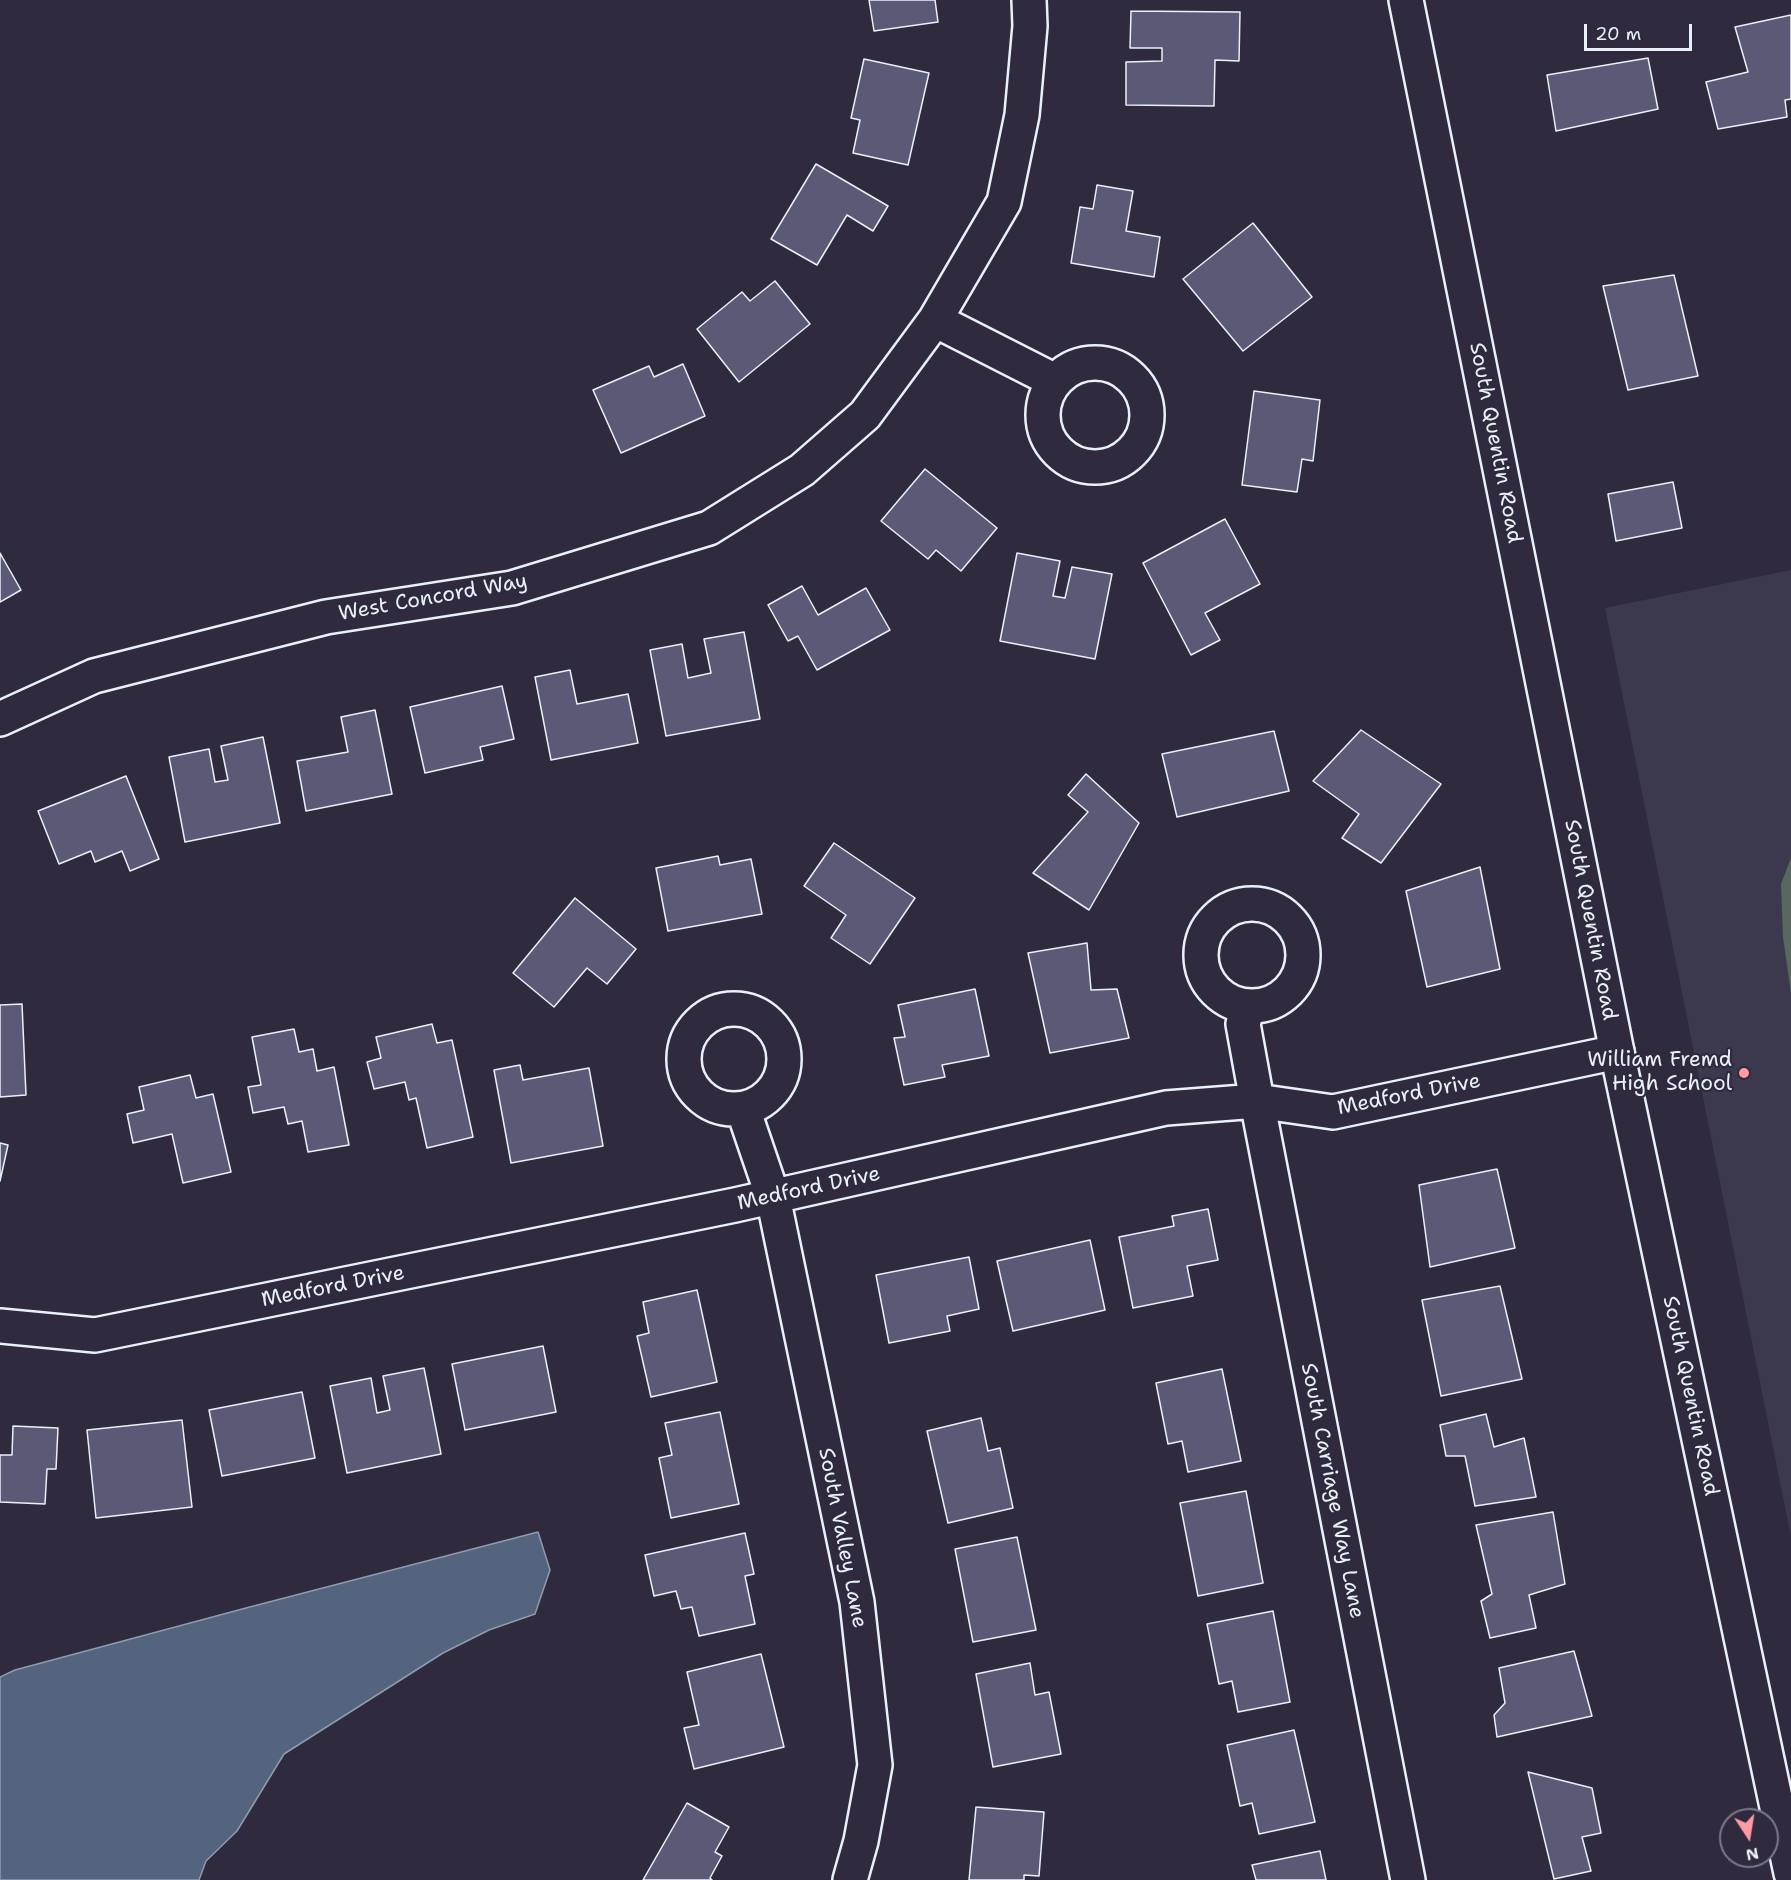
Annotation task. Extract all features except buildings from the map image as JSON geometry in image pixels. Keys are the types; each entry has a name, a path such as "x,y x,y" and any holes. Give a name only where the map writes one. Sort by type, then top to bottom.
{"street":[{"name":"West Concord Way","path":"0,719 94,676 326,617 512,588 709,528 801,470 865,415 935,320 1004,202 1022,116 1030,26 1029,0"},
{"name":"South Quentin Road","path":"1406,0 1617,1052 1791,1874"},
{"path":"935,320 1055,381"},
{"name":"South Carriage Way Lane","path":"1248,1006 1243,1024 1257,1101 1408,1880"},
{"name":"Medford Drive","path":"0,1326 95,1335 773,1197 1166,1108 1257,1101 1333,1112 1617,1052"},
{"name":"South Valley Lane","path":"743,1109 773,1197 857,1602 874,1765 861,1841 850,1880"}],"shaded area":[{"name":"William Fremd High School","path":"1791,570 1791,1537 1605,608"}],"green space":[{"path":"1791,858 1791,993 1783,937 1781,884"}],"water":[{"path":"538,1532 550,1570 535,1614 489,1630 443,1653 284,1754 237,1831 206,1861 199,1880 0,1880 0,1677 15,1670"}],"place":[{"name":"William Fremd High School","path":"1744,1073"}]}
